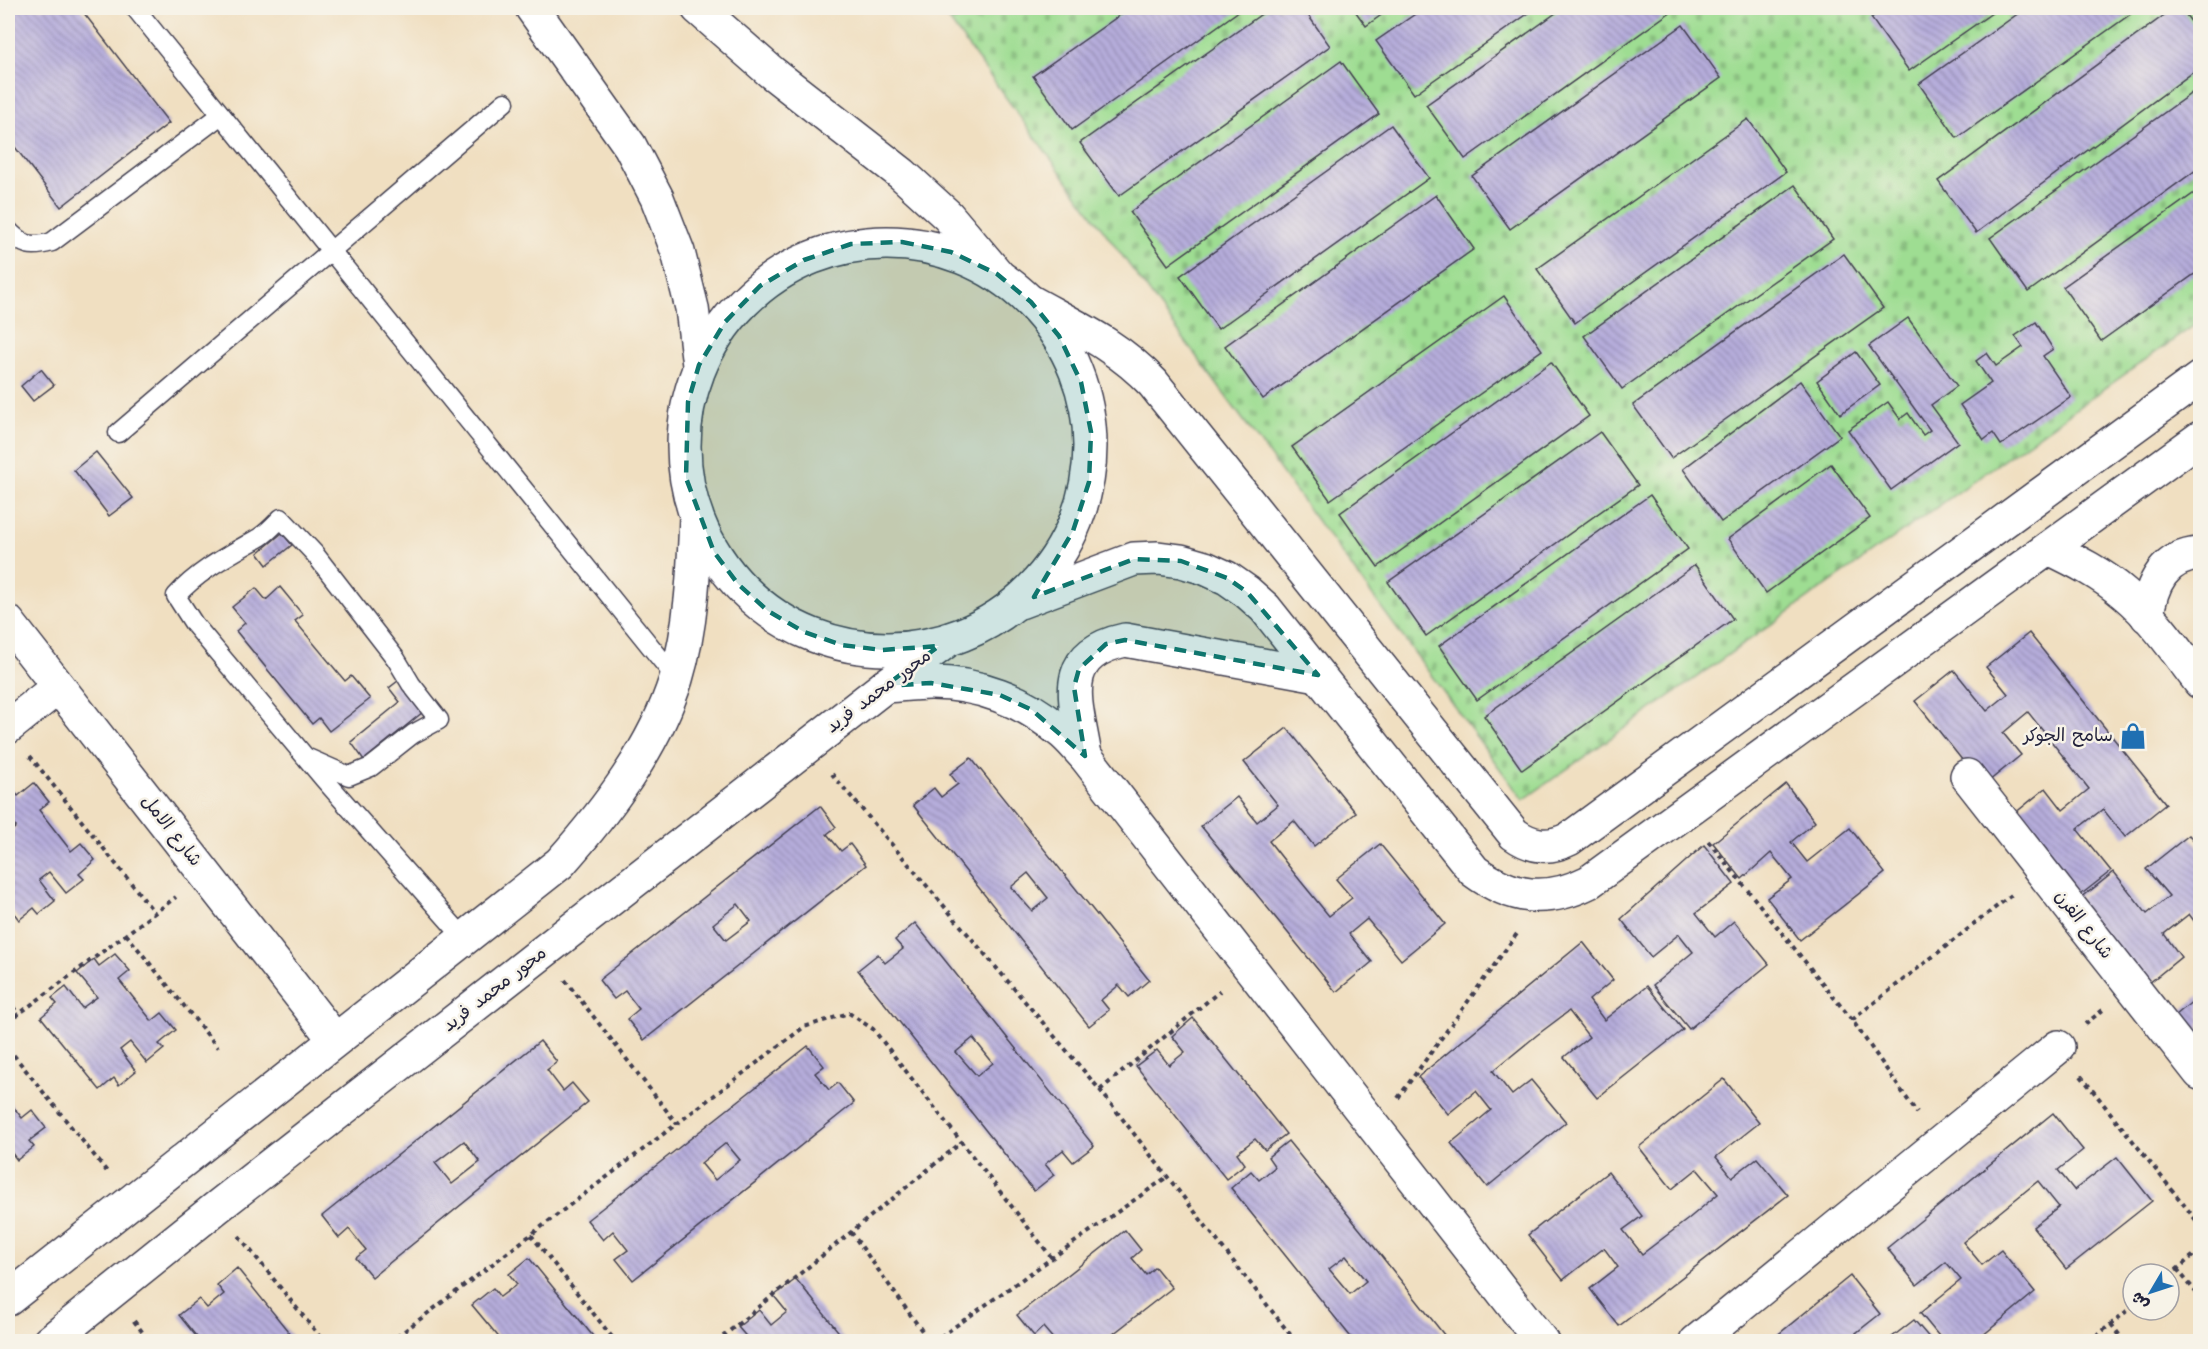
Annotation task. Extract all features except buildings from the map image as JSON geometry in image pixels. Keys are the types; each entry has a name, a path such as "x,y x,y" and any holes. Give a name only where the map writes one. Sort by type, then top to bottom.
{"street":[{"path":"532,8 630,147 657,198 678,252 692,308 699,365"},
{"path":"698,8 771,72 902,174 948,216 997,274 1031,302 1112,346 1134,363 1153,383 1514,834 1534,845 1558,844 1569,839 2200,378"},
{"path":"997,274 951,252 902,242 851,244 804,260 760,286 725,322 699,365 688,402 684,440 686,478 696,516 714,552 738,585 768,611 804,632 842,645 882,650 923,648 944,643 983,627 1020,602 1050,570 1073,531 1089,482 1091,432 1081,382 1059,336 1031,302"},
{"path":"1020,602 1134,559 1158,558 1181,561 1227,578 1265,608 1474,871 1507,890 1525,895 1544,896 1568,891 1589,882 2200,438"},
{"path":"8,1299 560,863 590,829 618,792 642,754 665,707 676,678 692,596 696,516"},
{"path":"2049,548 2102,576 2126,595 2147,616 2200,682"},
{"path":"2147,616 2149,594 2159,576 2173,562 2191,554 2200,554"},
{"name":"شارع الامل","path":"8,622 335,1040"},
{"path":"1085,756 1074,687 1079,669 1090,654 1106,644 1125,640 1318,675"},
{"name":"محور محمد فريد","path":"49,1341 543,952 885,686 944,643"},
{"path":"885,686 931,683 966,686 1000,695 1032,710 1061,730 1085,756 1248,968 1542,1341"},
{"path":"8,727 58,687"},
{"name":"شارع الفرن","path":"1966,776 2200,1073"},
{"path":"1696,1341 2058,1047"}],"lane":[{"path":"135,8 676,678"},
{"path":"118,434 505,102"},
{"path":"8,230 23,244 36,246 52,242 221,115"},
{"path":"308,758 349,776 371,767 413,734 439,720 411,684 389,650 314,553 281,518 262,536 234,551 187,584 176,596 194,624 308,758 464,938"}],"path":[{"path":"808,746 1100,1090 1296,1341"},
{"path":"30,756 154,912"},
{"path":"1686,812 1852,1020 1938,1144"},
{"path":"1852,1020 2041,872"},
{"path":"8,1022 206,875"},
{"path":"1376,1128 1544,896"},
{"path":"126,934 218,1048"},
{"path":"543,952 677,1124"},
{"path":"1100,1090 1248,968"},
{"path":"2132,986 2058,1047 2200,1226"},
{"path":"8,999 18,1014"},
{"path":"390,1341 804,1027 849,1013 873,1029 1052,1258"},
{"path":"8,1048 131,1201"},
{"path":"716,1341 962,1142"},
{"path":"851,1232 931,1341 1167,1178"},
{"path":"216,1208 324,1341"},
{"path":"531,1234 616,1341"},
{"path":"2181,1266 2200,1250"},
{"path":"2181,1274 2200,1297"},
{"path":"2089,1341 2121,1316"},
{"path":"2111,1324 2125,1341"}],"highlighted area":[{"path":"902,242 951,252 997,274 1031,302 1059,336 1081,382 1091,432 1089,482 1073,531 1034,597 1134,559 1181,561 1227,578 1247,592 1318,675 1125,640 1106,644 1079,669 1074,687 1085,756 1032,710 1000,695 931,683 885,686 939,646 882,650 842,645 804,632 768,611 738,584 714,552 686,478 688,402 699,365 725,322 760,286 804,260 851,244"}],"green space":[{"path":"940,8 2200,8 2200,321 1523,800"}],"place":[{"name":"سامح الجوكر","path":"2133,736"}]}
